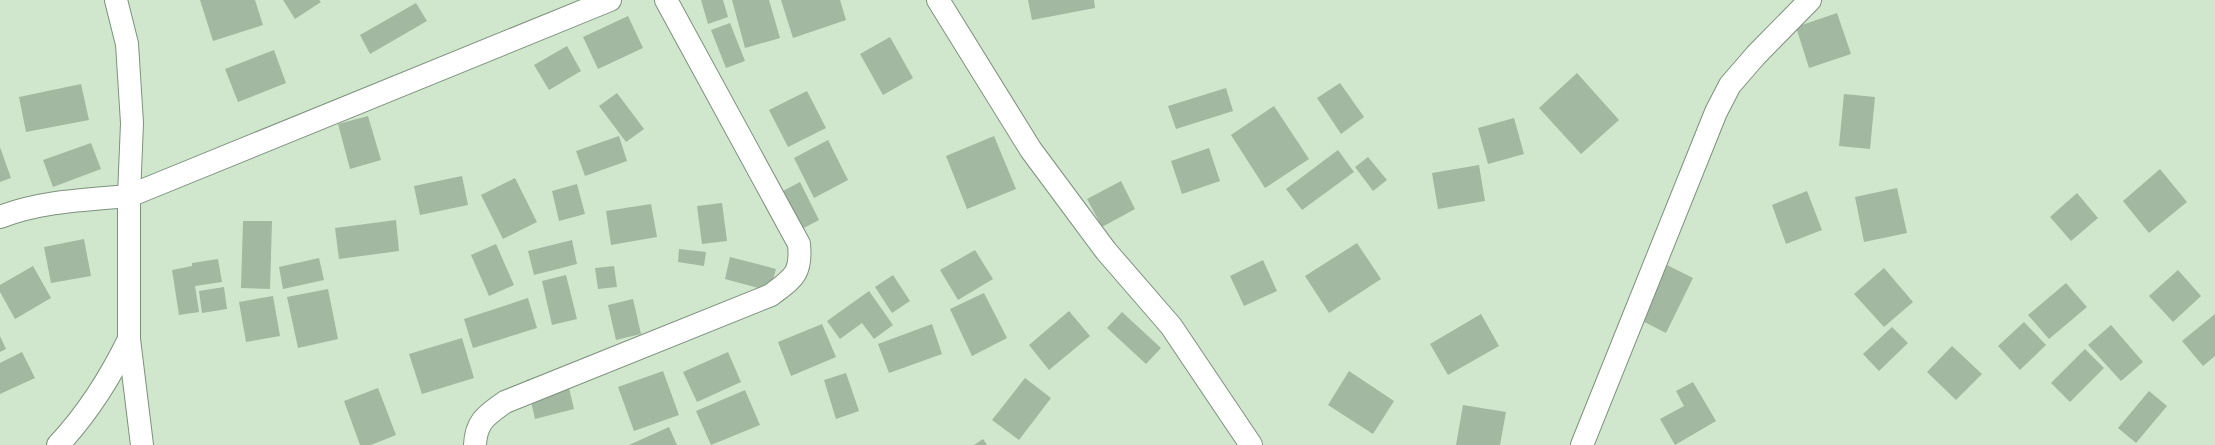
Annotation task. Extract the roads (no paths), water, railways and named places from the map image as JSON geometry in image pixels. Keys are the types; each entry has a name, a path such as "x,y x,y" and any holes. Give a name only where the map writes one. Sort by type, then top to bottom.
{"street":[{"path":"116,0 127,44 132,123 129,196 130,339 142,445"},
{"path":"0,217 22,208 60,202 129,196 610,0"},
{"path":"475,445 476,430 488,414 505,402 771,295 794,278 798,269 801,260 799,244 666,0"},
{"path":"938,0 1031,150 1106,251 1171,326 1251,445"},
{"path":"1582,445 1716,112 1730,85 1756,55 1810,0"},
{"path":"58,445 81,421 110,377 130,339"}]}
